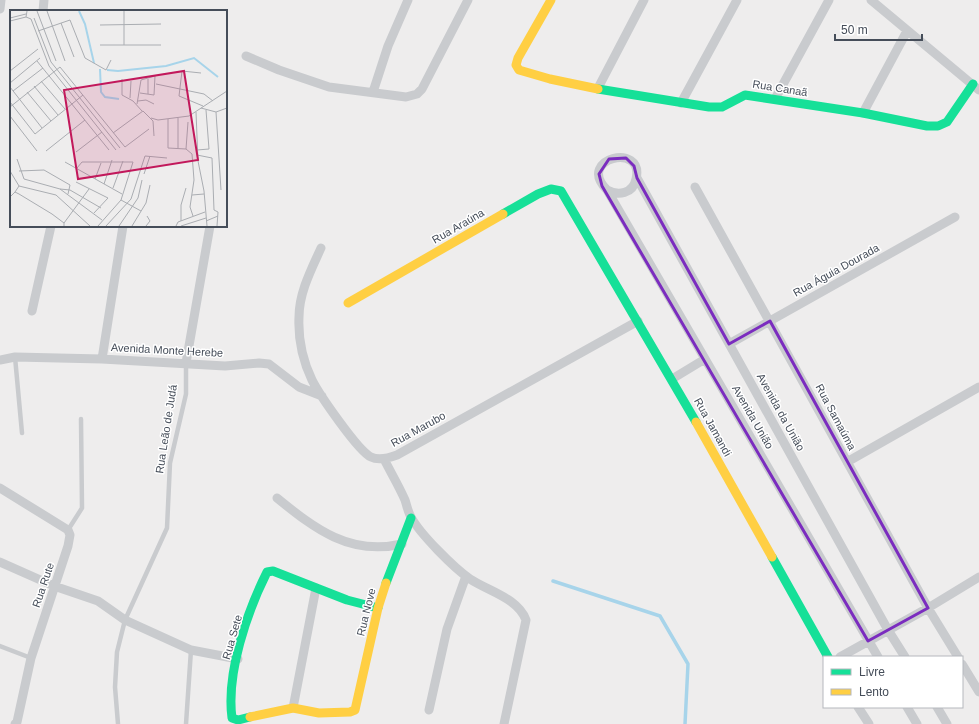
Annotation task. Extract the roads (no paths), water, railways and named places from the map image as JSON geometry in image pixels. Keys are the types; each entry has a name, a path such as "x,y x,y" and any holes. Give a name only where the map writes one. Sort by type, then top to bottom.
{"street":[{"path":"0,9 1,0"},
{"path":"43,10 44,0"},
{"path":"373,92 388,46 408,0"},
{"path":"246,56 279,70 329,87 406,97 417,94 422,89 468,0"},
{"name":"Rua Canaã","path":"551,0 518,58 516,65 519,70 598,88 681,103 719,107 730,103 736,97 745,95 863,112 927,126 938,126 947,122 976,87"},
{"path":"598,88 644,0"},
{"path":"681,103 738,0"},
{"path":"775,99 829,0"},
{"path":"871,0 976,87"},
{"path":"863,112 907,31"},
{"name":"Avenida da União","path":"607,190 602,186 599,174 601,167 609,159 620,157 631,162 637,178 888,630 904,656"},
{"path":"607,190 619,194 625,193 630,189 637,178"},
{"name":"Rua Samaúma","path":"695,187 928,608 957,656"},
{"name":"Rua Araúna","path":"348,303 538,194 551,189 559,190 572,211"},
{"name":"Avenida União","path":"607,190 877,656"},
{"name":"Rua Jamandi","path":"572,211 672,378 827,656"},
{"name":"Rua Águia Dourada","path":"729,344 956,217"},
{"path":"32,311 51,227"},
{"path":"102,359 123,227"},
{"name":"Rua Leão de Judá","path":"186,363 210,227"},
{"name":"Rua Marubo","path":"321,248 302,293 298,316 299,332 305,361 312,380 322,396 352,439 366,454 372,458 384,459 397,455 638,321"},
{"name":"Avenida Monte Herebe","path":"0,360 15,357 102,359 225,366 259,363 269,364 299,387 322,396"},
{"path":"672,378 705,359"},
{"path":"847,462 979,387"},
{"path":"384,459 405,501 411,518 440,552 466,576 481,587 510,601 523,612 526,620 504,724"},
{"path":"0,488 68,530"},
{"path":"277,498 312,526 339,540 363,546 387,547 402,544"},
{"name":"Rua Nove","path":"293,708 319,713 350,712 354,710 358,702 378,608 389,573 402,544 411,518"},
{"name":"Rua Rute","path":"16,724 18,722 32,658 68,546 70,535 68,530"},
{"path":"0,562 54,586 98,601 125,620 191,650 238,659"},
{"name":"Rua Sete","path":"293,708 234,720 231,716 231,691 244,632 267,572 273,571 316,588"},
{"path":"430,710 447,629 466,576"},
{"path":"842,656 928,608 979,577"},
{"path":"293,708 316,588 347,600 378,608"},
{"path":"963,666 979,692"},
{"path":"859,708 869,724"},
{"path":"908,708 917,724"},
{"path":"938,708 947,724"}],"lane":[{"path":"15,357 22,433"},
{"name":"Rua Leão de Judá","path":"118,724 115,687 117,652 125,620 167,528 170,463 186,394 186,363"},
{"path":"68,530 82,508 81,419"},
{"path":"0,646 32,658"},
{"path":"186,724 191,650"}],"waterway":[{"path":"553,581 660,616 688,664 685,724"}]}
